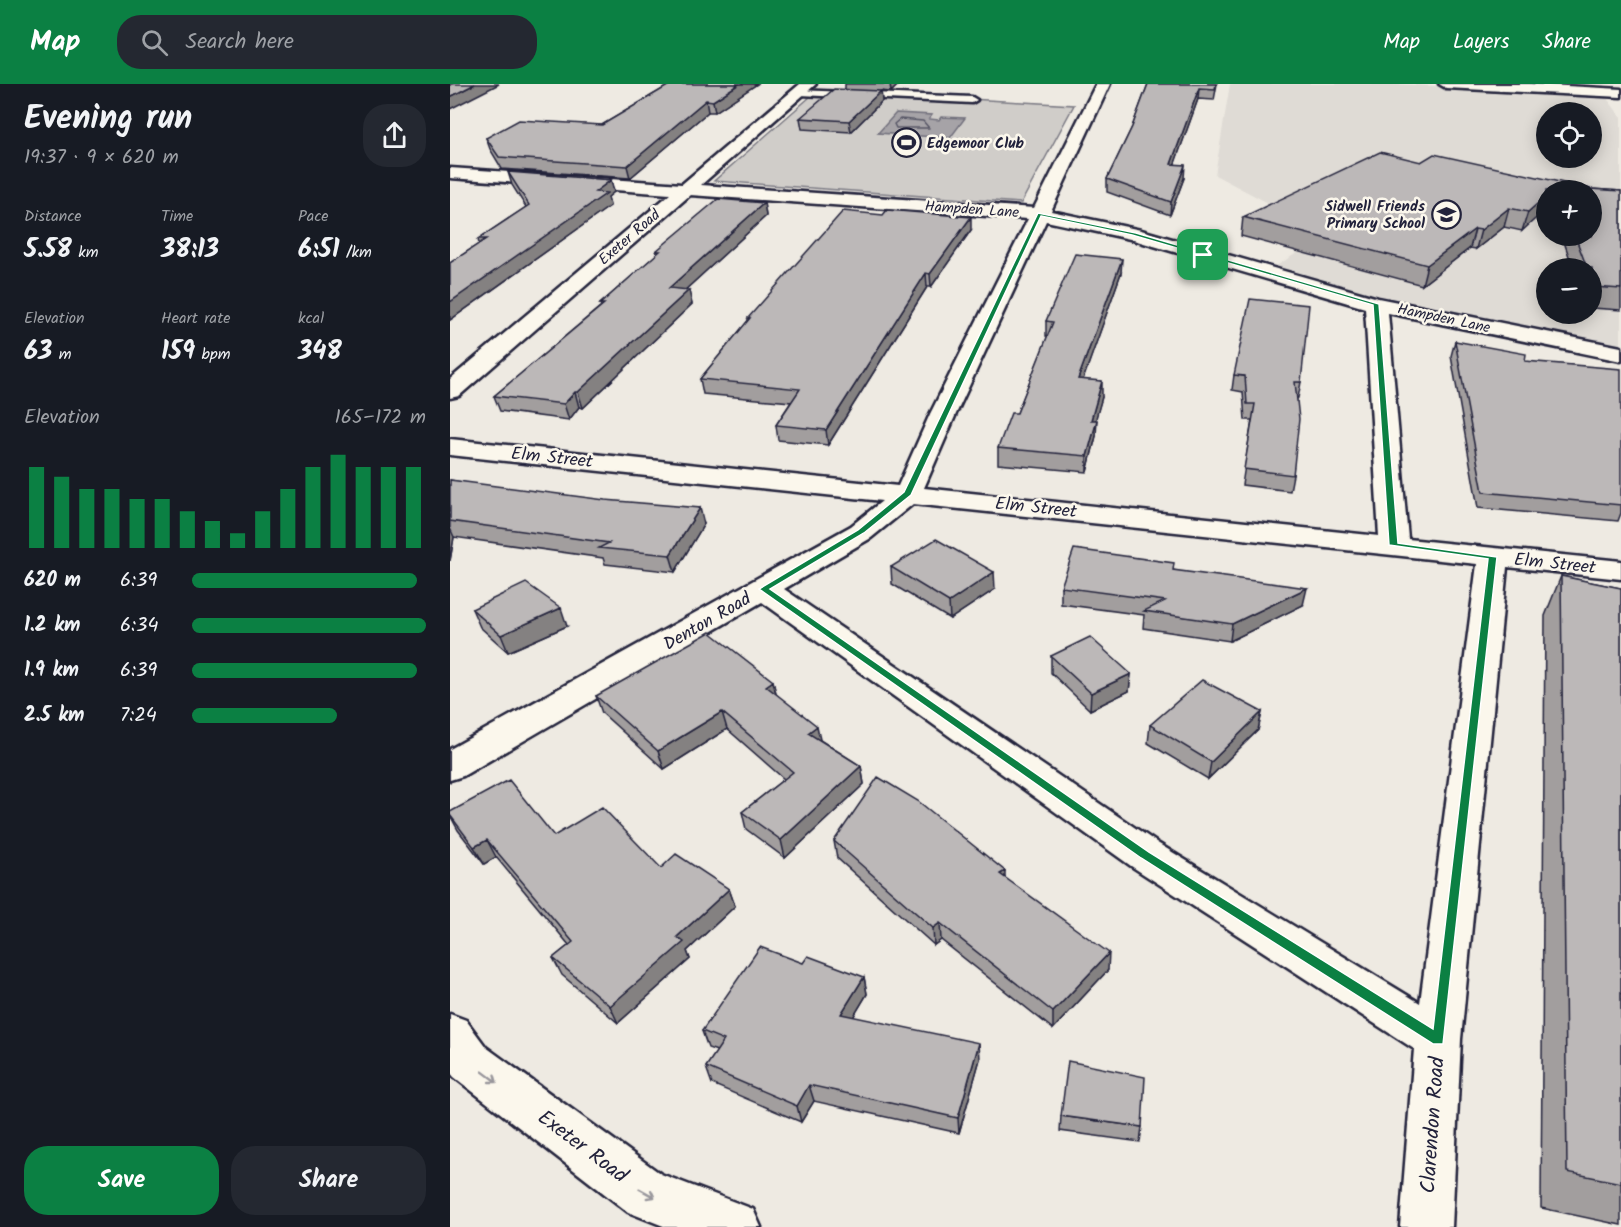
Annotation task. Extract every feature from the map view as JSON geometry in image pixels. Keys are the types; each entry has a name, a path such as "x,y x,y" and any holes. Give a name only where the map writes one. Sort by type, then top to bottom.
{"street":[{"name":"Denton Road","path":"450,766 861,532 908,494 1103,84"},
{"path":"1446,84 1618,97"},
{"name":"Exeter Road","path":"450,391 804,88"},
{"name":"Hampden Lane","path":"450,173 1040,214 1134,234 1272,276 1376,304 1621,354"},
{"path":"1376,304 1394,545"},
{"name":"Elm Street","path":"450,447 1621,570"},
{"name":"Clarendon Road","path":"1426,1227 1438,1039 1492,557"},
{"path":"764,589 1145,855 1438,1039"},
{"name":"Exeter Road","path":"450,1035 470,1062 646,1194 735,1227"}],"lane":[{"path":"804,88 972,100"}],"shaded area":[{"name":"Sidwell Friends Primary School","path":"1230,84 1394,84 1591,94 1606,97 1621,117 1621,348 1413,307 1270,270 1354,217 1272,205 1215,175"},
{"name":"Edgemoor Club","path":"818,90 1074,105 1021,203 714,181"}],"water":[{"path":"896,113 932,115 929,119 939,120 941,117 965,118 950,138 878,133"}],"building":[{"path":"450,84 475,84 450,97"},
{"path":"671,84 739,84 713,101 706,100 627,166 499,157 486,138 519,120 602,125"},
{"path":"1148,84 1216,84 1215,89 1199,88 1171,164 1185,165 1171,202 1107,179 1132,127"},
{"path":"834,89 881,91 849,121 800,118"},
{"path":"1380,152 1421,162 1434,154 1551,180 1536,180 1536,205 1528,212 1509,208 1481,230 1475,229 1427,265 1243,217"},
{"path":"508,172 611,180 595,192 607,193 450,302 450,263 486,239 478,239 529,205"},
{"path":"1602,190 1621,191 1621,289 1602,288 1602,258 1583,258 1579,246 1602,246"},
{"path":"718,199 764,203 669,288 689,290 578,392 575,392 564,404 494,396 604,304 600,304 660,251 656,251"},
{"path":"887,210 971,217 930,274 926,273 826,430 776,425 800,389 700,379 750,318 748,318 843,211 883,215"},
{"path":"1075,254 1122,259 1078,379 1102,381 1091,420 1097,420 1087,456 998,448 1011,413 1017,413 1053,322 1046,321"},
{"path":"1250,299 1309,305 1301,382 1295,382 1299,419 1293,475 1244,469 1255,404 1247,404 1245,376 1234,375"},
{"path":"1455,341 1526,354 1525,361 1621,369 1621,505 1483,492"},
{"path":"450,480 605,500 700,508 670,555 599,548 609,543 450,521"},
{"path":"936,539 994,572 949,602 891,567"},
{"path":"1074,549 1174,563 1173,570 1307,588 1232,624 1144,611 1165,601 1061,587"},
{"path":"1561,576 1621,588 1621,1183 1567,1172"},
{"path":"526,583 561,608 501,635 472,609"},
{"path":"710,632 773,681 766,686 817,726 808,733 861,766 781,840 742,812 793,772 722,712 658,751 596,696"},
{"path":"1090,637 1131,674 1091,693 1051,656"},
{"path":"1202,680 1262,712 1211,762 1150,725"},
{"path":"878,777 918,801 1005,871 1000,874 1109,953 1053,1012 940,923 933,928 834,841"},
{"path":"509,780 554,836 602,807 661,868 676,854 729,889 677,937 684,942 610,1006 553,958 573,942 487,840 474,847 450,815 450,812"},
{"path":"760,947 803,963 808,956 864,977 841,1014 979,1043 958,1118 809,1085 797,1106 706,1067 724,1040 702,1031"},
{"path":"1068,1061 1145,1077 1142,1127 1061,1116"}],"place":[{"name":"Edgemoor Club","path":"906,143"},
{"name":"Sidwell Friends Primary School","path":"1446,215"}],"route":[{"path":"1040,214 1134,234 1203,255 1376,304 1394,545 1492,557 1438,1039 1145,855 764,589 861,532 908,494 943,414 1040,214"}]}
